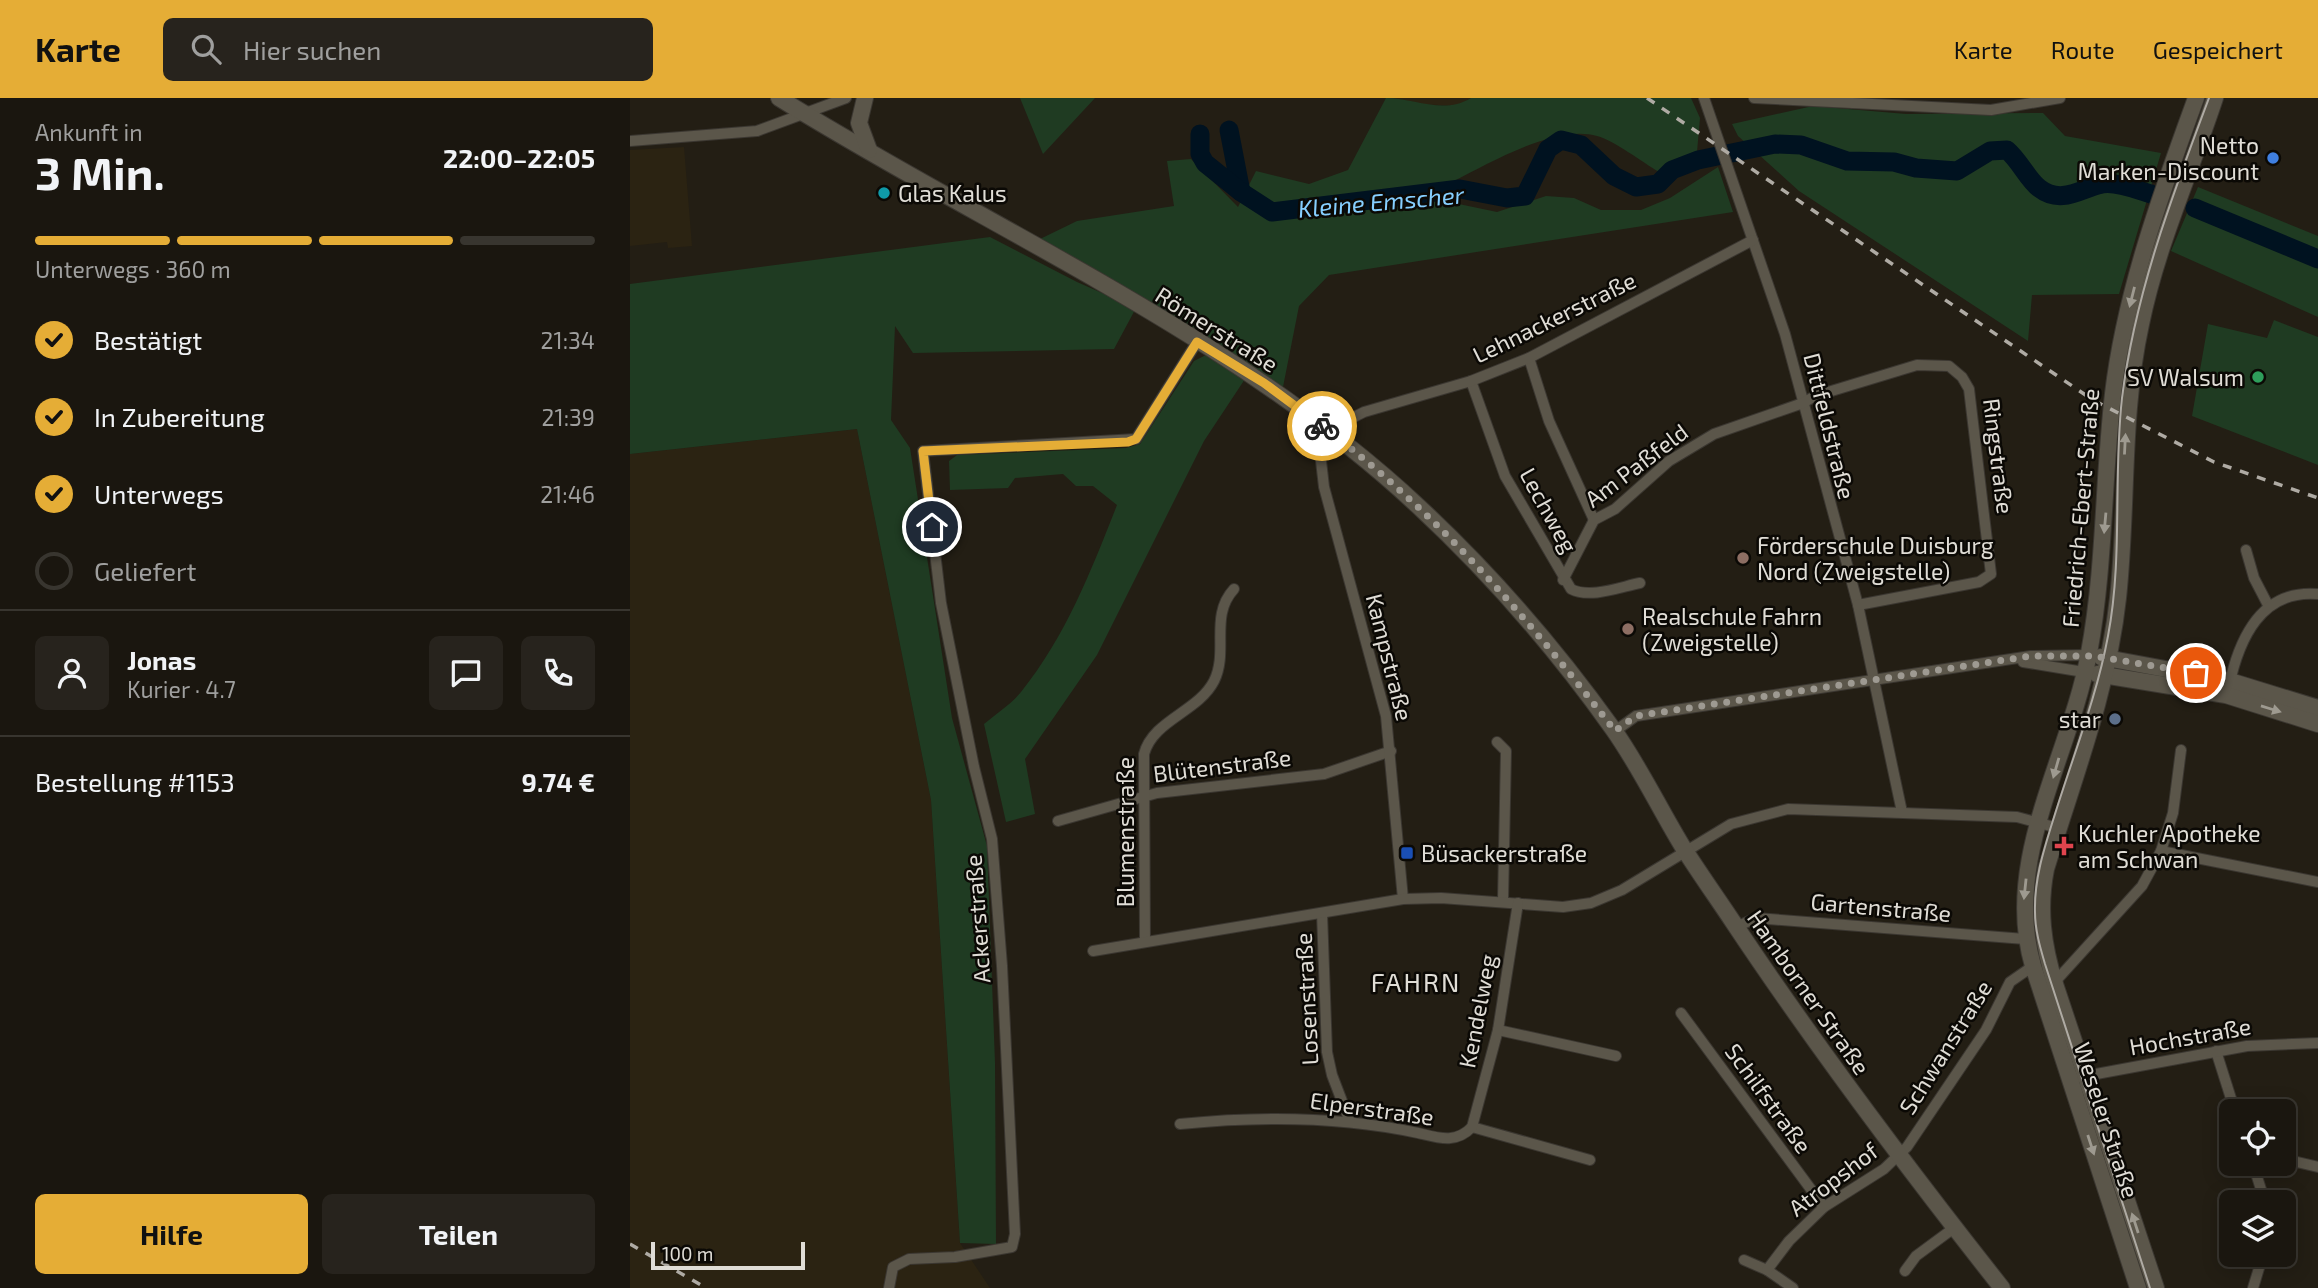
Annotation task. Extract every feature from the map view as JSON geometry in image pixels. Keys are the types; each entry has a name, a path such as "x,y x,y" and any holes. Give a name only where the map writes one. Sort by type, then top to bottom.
{"main road":[{"name":"Römerstraße","path":"779,98 1197,342 1264,383 1328,430 1419,507 1525,617 1615,731 1686,852"},
{"path":"865,98 859,123 869,150"},
{"name":"Friedrich-Ebert-Straße","path":"2033,966 2025,939 2025,882 2088,655 2100,582 2113,394 2125,322 2149,231 2196,98"},
{"name":"Friedrich-Ebert-Straße","path":"2047,986 2041,903 2046,869 2110,658 2119,596 2128,394 2141,324 2161,246 2215,98"},
{"path":"2088,655 2318,708"},
{"path":"2084,672 2228,688 2318,724"},
{"name":"Hamborner Straße","path":"1686,852 1793,1012 1899,1156 2002,1288"},
{"name":"Weseler Straße","path":"2033,966 2047,986 2087,1075 2156,1288"},
{"name":"Weseler Straße","path":"2047,986 2070,1080 2138,1288"}],"street":[{"path":"630,141 757,131 846,98"},
{"name":"Dittfeldstraße","path":"1704,98 1785,334 1858,605 1902,812"},
{"path":"1754,98 1991,110 2060,98"},
{"name":"Lehnackerstraße","path":"1328,430 1364,412 1471,381 1529,358 1753,240"},
{"name":"Ackerstraße","path":"888,1288 893,1267 909,1259 955,1256 1012,1247 1015,1234 1002,966 992,839 974,767 941,603 923,451 1128,442 1136,439 1197,342"},
{"path":"1529,358 1549,421 1594,520"},
{"name":"Ringstraße","path":"1802,403 1815,396 1876,376 1933,363 1949,366 1962,377 1969,389 1991,574 1979,582 1858,605"},
{"name":"Lechweg","path":"1471,381 1505,476 1563,580 1579,594 1640,583"},
{"name":"Am Paßfeld","path":"1563,580 1594,520 1615,509 1669,461 1714,434 1802,403"},
{"name":"Kampstraße","path":"1328,430 1320,452 1324,487 1386,716 1403,899"},
{"path":"2246,550 2254,578 2268,605"},
{"name":"Blumenstraße","path":"1145,942 1144,754 1151,738 1213,683 1219,659 1220,612 1224,600 1234,589"},
{"path":"2228,688 2245,636 2268,605 2298,595 2318,594"},
{"path":"1615,731 1636,716 2013,661 2031,656 2088,655"},
{"path":"2013,661 2084,672"},
{"path":"1497,742 1506,751 1503,901"},
{"name":"Blütenstraße","path":"1058,821 1145,796 1324,774 1391,751"},
{"path":"2047,986 2143,886 2161,851 2173,813 2181,751"},
{"path":"1093,951 1403,899 1503,901 1563,907 1591,903 1622,890 1731,824 1788,809 2017,817 2058,828"},
{"path":"2161,851 2318,882"},
{"name":"Kendelweg","path":"1472,1127 1498,1030 1518,903"},
{"name":"Losenstraße","path":"1322,913 1327,1052 1332,1075 1350,1122"},
{"name":"Gartenstraße","path":"1736,927 1756,918 2025,939"},
{"name":"Schwanstraße","path":"1899,1156 1908,1147 1986,1030 2010,982 2033,966"},
{"name":"Schilfstraße","path":"1681,1013 1824,1208"},
{"path":"1498,1030 1616,1056"},
{"name":"Hochstraße","path":"2070,1080 2216,1051 2276,1043 2318,1043"},
{"path":"2216,1051 2231,1099"},
{"name":"Elperstraße","path":"1180,1124 1272,1118 1350,1122 1447,1140 1464,1136 1472,1127"},
{"path":"1472,1127 1590,1160"},
{"name":"Atropshof","path":"1767,1270 1789,1241 1824,1208 1884,1169 1899,1156"},
{"path":"2296,1162 2318,1167"},
{"path":"1905,1272 1916,1256 1954,1228"},
{"path":"1744,1260 1767,1270 1793,1288"},
{"path":"2253,1288 2259,1267"}],"shaded area":[{"path":"1393,98 1471,98 1458,106 1418,104"},
{"path":"684,147 692,246 668,248 667,242 630,246 630,150"},
{"path":"857,429 931,800 960,1243 990,1288 630,1288 630,454"}],"green space":[{"path":"1020,98 1095,98 1043,154"},
{"path":"1386,98 1450,105 1471,98 1691,98 1700,118 1697,152 1659,172 1597,136 1562,135 1524,147 1454,181 1454,203 1497,212 1546,196 1574,198 1601,210 1641,210 1670,198 1718,167 1733,212 1329,275 1299,306 1282,392 1040,239 1077,221 1174,206 1167,161 1191,159 1238,207 1256,171 1309,184 1348,170"},
{"path":"1813,106 1906,114 2043,113 2065,136 2161,153 2119,294 2032,295 2028,341 1799,191 1738,136 1732,124"},
{"path":"2198,187 2318,236 2318,317 2171,251"},
{"path":"990,237 1077,282 1136,308 1114,349 913,353 895,326 891,420 910,448 952,718 987,846 995,1063 996,1244 960,1243 931,800 857,429 630,454 630,284"},
{"name":"SV Walsum","path":"2274,320 2318,337 2318,465 2192,416 2208,324 2267,338"},
{"path":"1206,355 1245,379 1204,441 1097,655 1025,759 1035,814 1006,822 984,724 1021,692 1051,648 1087,578 1117,505 1093,486 1076,486 1063,474 1015,478 1008,488 950,490 949,461 957,455 1126,448 1140,444 1194,361"}],"waterway":[{"name":"Kleine Emscher","path":"1229,130 1241,192"},
{"name":"Kleine Emscher","path":"1200,134 1200,154 1205,163 1241,192 1272,212 1460,189 1507,198 1525,196 1548,149 1561,140 1581,145 1614,176 1636,187 1658,184 1672,170 1698,160 1775,144 1801,145 1847,161 1894,162 1916,168 1957,171 1990,151 2007,150 2035,185 2048,193 2072,194 2108,183 2151,194"},
{"name":"Kleine Emscher","path":"2195,208 2318,259"}],"tram line":[{"path":"2150,1288 2045,964 2037,932 2035,899 2044,850 2091,703 2108,636 2117,547 2119,428 2136,321 2156,246 2209,98"}],"railway":[{"path":"1647,98 2093,400 2214,462 2318,498"},
{"path":"630,1244 706,1288"}],"way so far":[{"path":"1322,426 1419,507 1487,575 1525,617 1615,731 1636,716 2013,661 2031,656 2094,656 2196,673"}],"place":[{"name":"Netto Marken-Discount","path":"2273,158"},
{"name":"Glas Kalus","path":"884,193"},
{"name":"SV Walsum","path":"2258,377"},
{"name":"Förderschule Duisburg Nord (Zweigstelle)","path":"1743,558"},
{"name":"Realschule Fahrn (Zweigstelle)","path":"1628,629"},
{"name":"star","path":"2115,719"},
{"name":"Kuchler Apotheke am Schwan","path":"2064,846"},
{"name":"Büsackerstraße","path":"1407,853"}],"district":[{"name":"FAHRN","path":"1416,981"}],"route":[{"path":"932,527 923,451 1128,442 1136,439 1197,342 1264,383 1322,426"}]}
